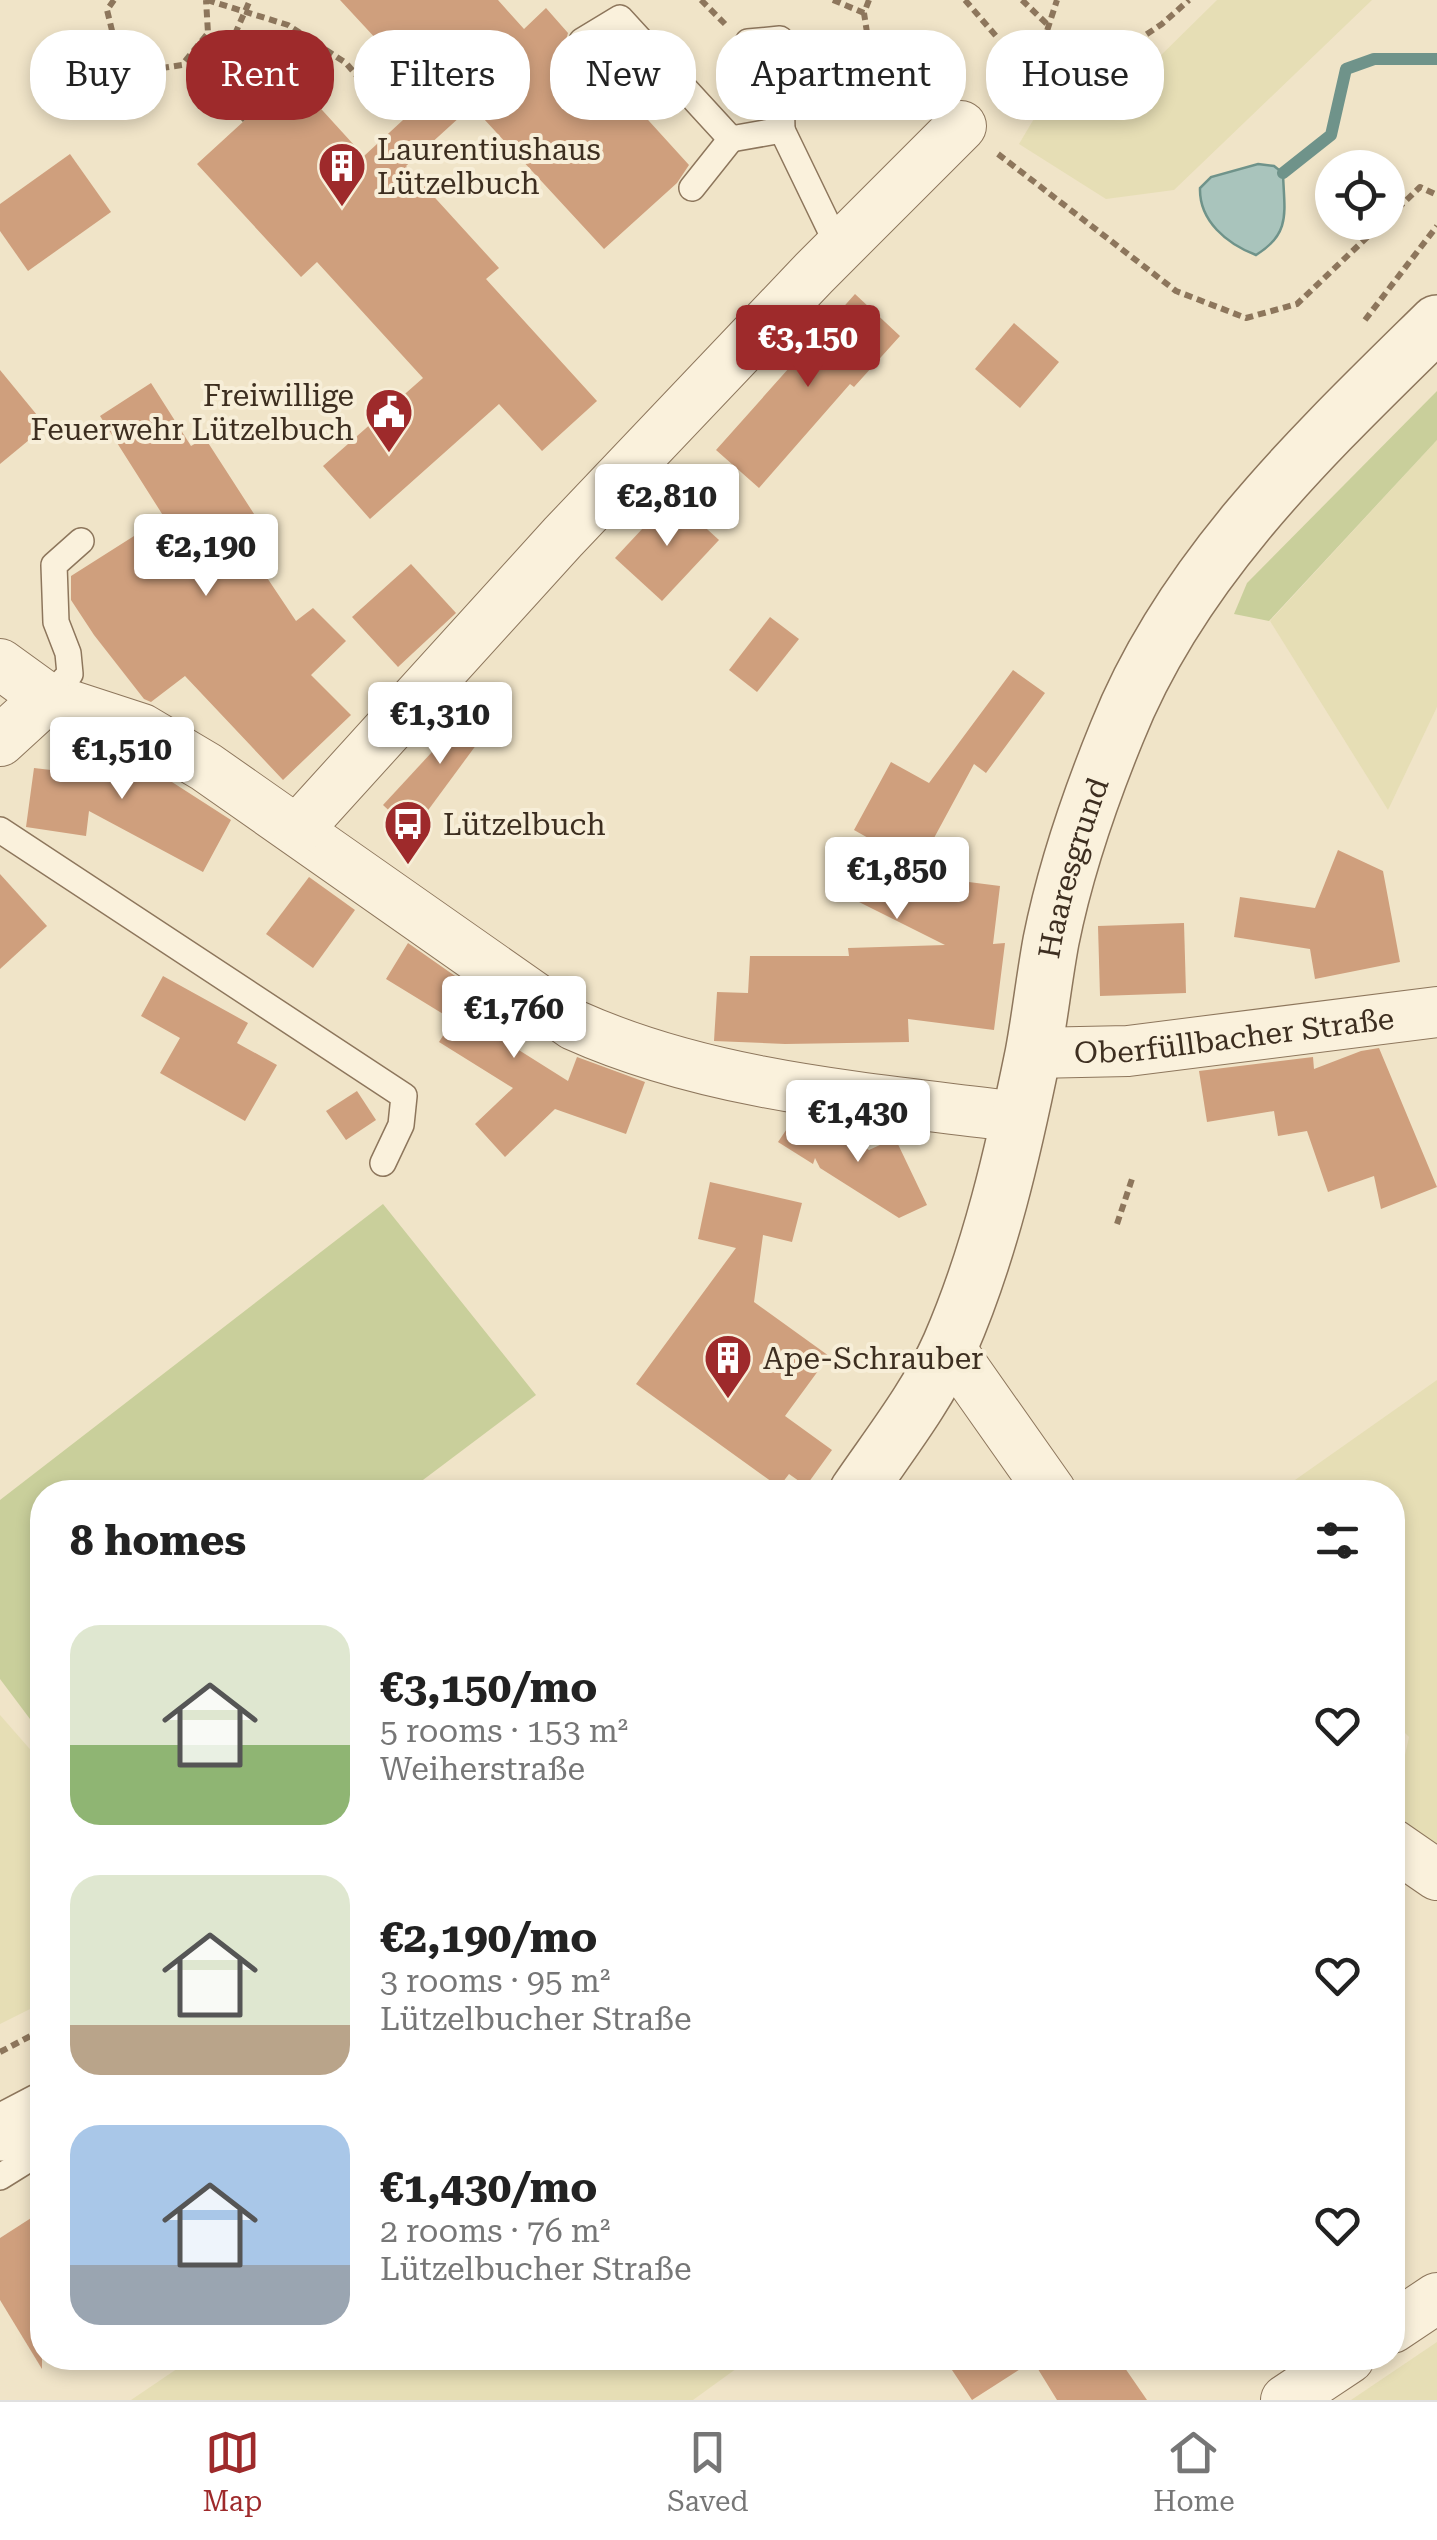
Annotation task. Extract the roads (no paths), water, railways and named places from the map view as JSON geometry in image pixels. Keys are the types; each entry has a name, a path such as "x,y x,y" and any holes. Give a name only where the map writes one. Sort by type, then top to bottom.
{"street":[{"path":"298,829 563,537 961,126"},
{"name":"Haaresgrund","path":"865,1480 949,1347 988,1243 1033,1053 1052,938 1075,852 1117,730 1163,640 1230,539 1319,440 1437,323"},
{"path":"0,664 47,698 142,730 206,767 574,1025 612,1042 753,1080 1018,1117"},
{"path":"0,742 47,698"},
{"name":"Oberfüllbacher Straße","path":"1033,1053 1128,1050 1437,1012"},
{"path":"949,1347 1043,1480"},
{"path":"1405,1853 1437,1875"},
{"path":"1405,2319 1437,2298"},
{"path":"1286,2400 1331,2370"}],"lane":[{"path":"601,30 620,18 631,30"},
{"path":"696,102 731,140"},
{"path":"782,120 782,130 840,250"},
{"path":"692,188 731,140 782,130"},
{"path":"47,698 70,674 68,653 56,622 54,565 82,541"},
{"path":"0,830 404,1096 401,1125 383,1163"},
{"path":"0,2177 30,2158"}],"water":[{"path":"1258,164 1274,166 1283,173 1284,210 1276,238 1256,255 1217,230 1204,211 1200,188 1211,177"}],"waterway":[{"path":"1283,173 1331,135 1346,69 1374,59 1437,59"}],"place":[{"name":"Laurentiushaus Lützelbuch","path":"342,208"},
{"name":"Freiwillige Feuerwehr Lützelbuch","path":"389,454"},
{"name":"Lützelbuch","path":"408,866"},
{"name":"Ape-Schrauber","path":"728,1400"}]}
